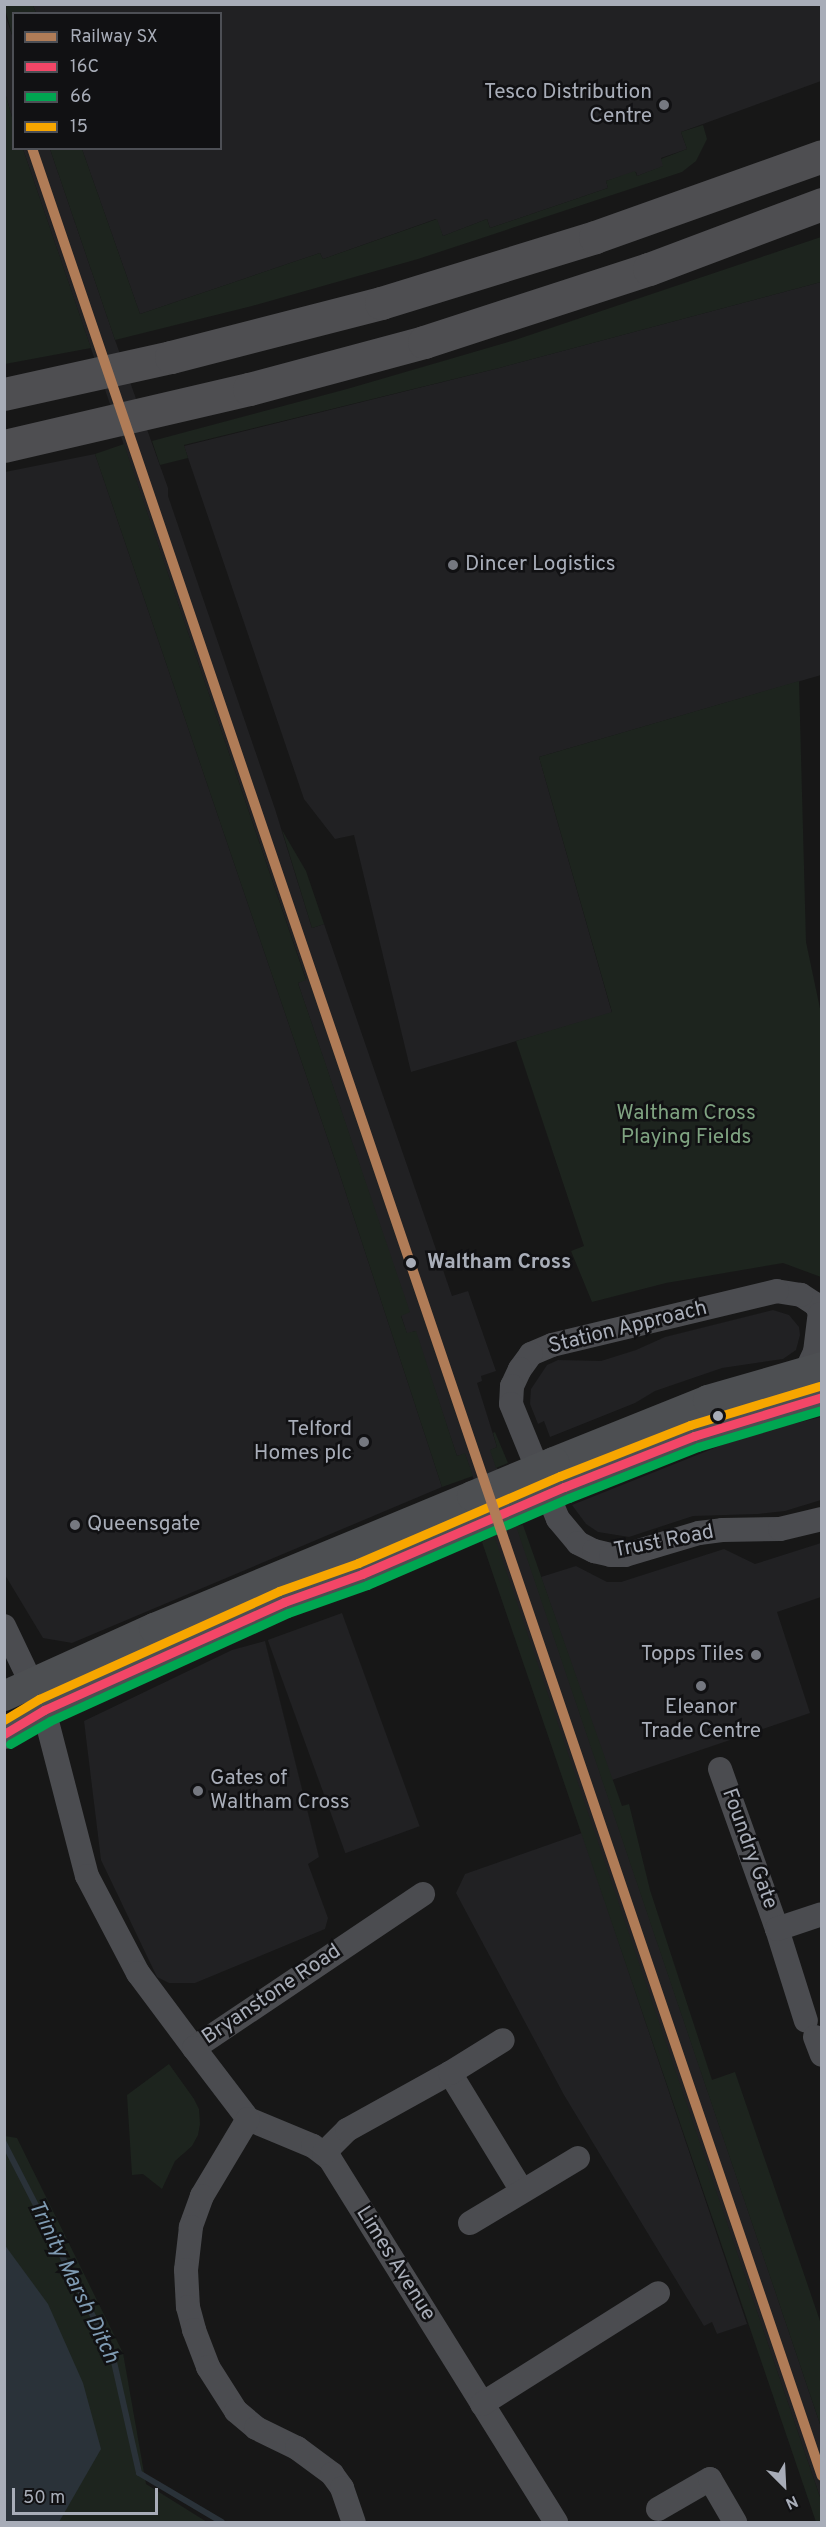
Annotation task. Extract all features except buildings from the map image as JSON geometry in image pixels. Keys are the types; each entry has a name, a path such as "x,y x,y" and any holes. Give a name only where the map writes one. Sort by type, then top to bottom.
{"highway":[{"path":"4,394 308,323 452,282 647,219 822,156"},
{"path":"4,446 152,412 424,342 649,269 822,204"}],"main road":[{"path":"4,1696 154,1628 478,1509 553,1478 708,1400 814,1369"},
{"path":"553,1478 822,1397"},
{"path":"4,1734 44,1710 284,1602 362,1574 478,1509"}],"street":[{"name":"Station Approach","path":"553,1478 511,1404 512,1386 531,1354 552,1345 777,1291 801,1295 815,1304 821,1314"},
{"path":"814,1369 821,1314"},
{"name":"Trust Road","path":"553,1478 558,1519 570,1535 578,1543 594,1551 611,1555 645,1550 699,1533 722,1530 780,1529 822,1519"},
{"name":"Bryanstone Road","path":"4,1626 44,1710 87,1876 138,1973 194,2048 423,1894"},
{"name":"Foundry Gate","path":"720,1769 814,2038"},
{"name":"Foundry Gate","path":"777,1929 822,1914"},
{"path":"324,2153 347,2130 450,2073 503,2040"},
{"name":"Limes Avenue","path":"194,2048 248,2119 324,2153 335,2166 556,2523"},
{"path":"450,2073 522,2191"},
{"path":"248,2119 202,2196 191,2227 186,2270 188,2307 194,2330 208,2367 236,2411 256,2428 297,2448 332,2474 342,2488 354,2523"},
{"path":"470,2223 578,2158"},
{"path":"482,2404 658,2294"},
{"path":"658,2509 710,2479 735,2523"}],"shaded area":[{"path":"33,5 821,5 821,81 681,132 687,149 661,158 664,166 637,176 636,172 606,181 608,188 490,228 487,219 443,236 436,219 323,259 320,253 140,314 82,150 222,150 222,12 36,12"},
{"path":"4,11 12,35 12,117 5,93"},
{"path":"23,150 50,150 168,488 168,496 275,809 312,928 324,924 452,1296 468,1291 496,1371 481,1376 482,1381 477,1383 497,1447 491,1450 821,2427 821,2500 465,1454 457,1456 415,1331 407,1334 401,1315 409,1312 298,983 306,979"},
{"path":"821,282 821,675 539,757 612,1013 411,1072 354,835 335,839 304,799 184,446 499,368"},
{"path":"95,454 337,1166 442,1487 72,1643 43,1638 5,1575 5,472"},
{"path":"773,1310 789,1315 799,1327 800,1335 796,1350 783,1359 722,1368 655,1391 635,1403 550,1437 544,1421 538,1424 530,1404 531,1389 547,1365 558,1360 601,1361 636,1350 665,1337"},
{"path":"821,1417 821,1500 785,1511 693,1516 629,1537 598,1532 586,1524 572,1505 722,1445"},
{"path":"821,1543 821,1597 777,1612 810,1713 612,1780 541,1577 576,1566 607,1582 621,1582 724,1549 755,1564"},
{"path":"342,1613 420,1826 345,1853 268,1640"},
{"name":"Gates of Waltham Cross","path":"265,1641 319,1857 308,1864 328,1918 325,1929 195,1983 169,1983 157,1977 101,1860 84,1721 232,1650"},
{"path":"582,1833 747,2324 717,2334 712,2322 704,2326 564,2095 456,1893 465,1874"},
{"path":"4,2244 48,2304 83,2383 101,2449 59,2522 5,2522"}],"green space":[{"path":"4,5 33,5 36,12 12,12 12,34"},
{"path":"5,93 12,117 12,150 23,150 91,348 5,364"},
{"path":"703,125 707,139 696,161 682,172 418,259 252,306 115,340 50,150 82,150 140,314 320,253 323,259 437,219 443,236 487,219 490,228 608,188 606,181 635,171 637,176 663,166 661,159 687,149 681,132"},
{"path":"821,237 821,282 499,368 184,445 188,458 160,465 152,441 347,389 515,340"},
{"path":"124,444 306,980 298,983 410,1312 401,1316 407,1333 416,1331 457,1456 465,1453 473,1476 442,1487 337,1166 95,454"},
{"name":"Waltham Cross Playing Fields","path":"799,681 806,942 822,1018 821,1277 783,1263 666,1283 592,1302 571,1251 584,1246 516,1041 612,1012 539,757"},
{"path":"282,830 306,871 324,924 312,928"},
{"path":"495,1432 508,1463 496,1468 490,1450 497,1447 493,1433"},
{"path":"523,1525 622,1806 629,1804 650,1890 712,2080 735,2072 821,2324 821,2427 516,1526"},
{"path":"494,1535 821,2500 821,2522 816,2522 482,1542"},
{"path":"169,2064 194,2099 199,2109 200,2124 198,2135 192,2146 175,2161 162,2189 143,2174 132,2175 127,2095"},
{"path":"5,2136 17,2138 123,2353 146,2484 207,2522 5,2522"}],"waterway":[{"name":"Trinity Marsh Ditch","path":"4,2143 112,2353 139,2473 222,2522"}],"rail line":[{"name":"SX","path":"33,150 822,2476"}],"transit line":[{"name":"15","path":"4,1720 39,1699 279,1591 358,1563 560,1476 690,1425 819,1386"},
{"name":"16C","path":"4,1734 44,1710 284,1602 362,1574 564,1487 694,1436 822,1397"},
{"name":"66","path":"10,1744 50,1721 288,1613 367,1585 569,1498 698,1447 822,1410"}],"place":[{"name":"Tesco Distribution Centre","path":"664,105"},
{"name":"Dincer Logistics","path":"453,565"},
{"name":"Waltham Cross","path":"411,1263"},
{"name":"Telford Homes plc","path":"364,1442"},
{"name":"Queensgate","path":"75,1525"},
{"name":"Topps Tiles","path":"756,1655"},
{"name":"Eleanor Trade Centre","path":"701,1686"},
{"name":"Gates of Waltham Cross","path":"198,1791"}]}
